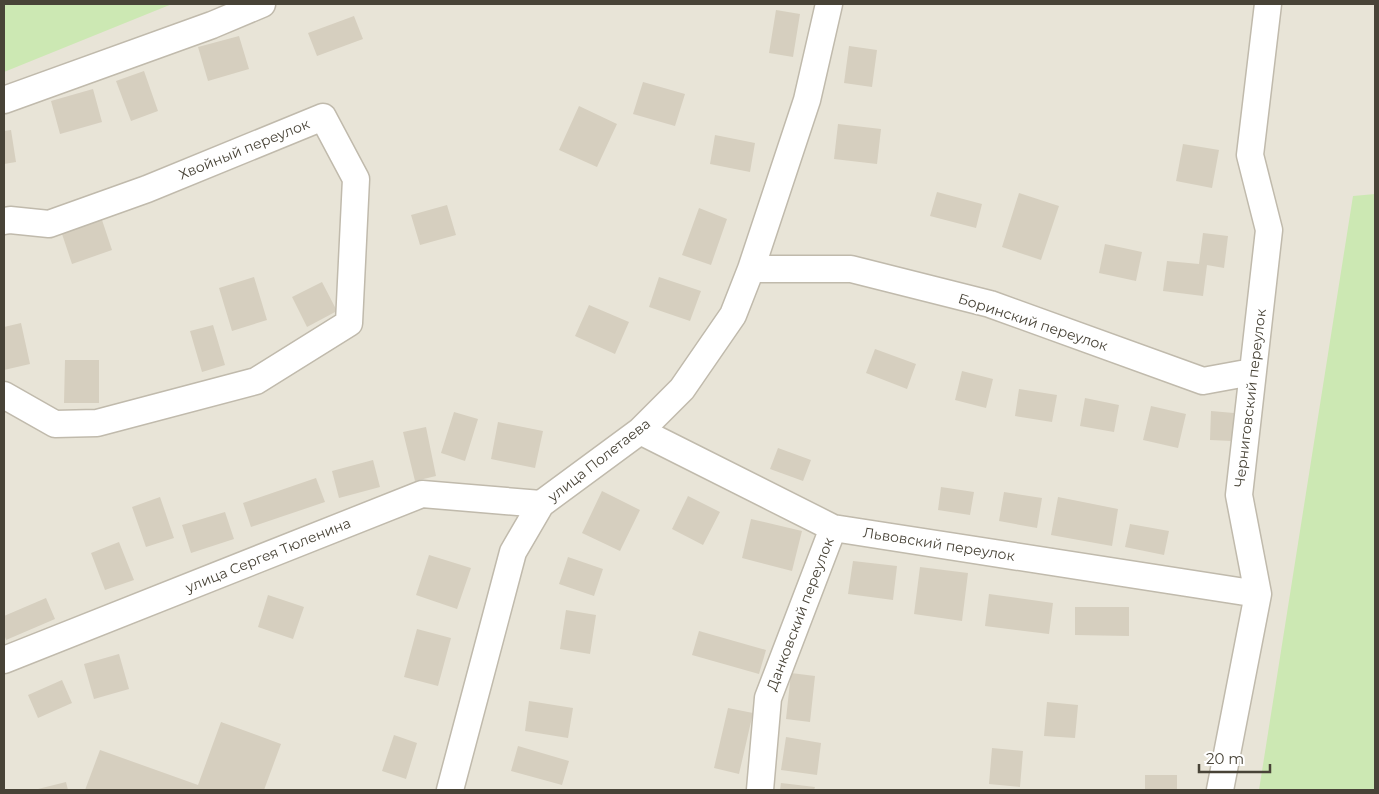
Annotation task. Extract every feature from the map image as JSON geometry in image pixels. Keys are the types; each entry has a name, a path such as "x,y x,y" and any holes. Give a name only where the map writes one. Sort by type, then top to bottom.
{"street":[{"path":"4,100 212,25 262,4"},
{"name":"улица Полетаева","path":"450,790 513,552 541,504 640,431 682,389 733,315 751,268 807,100 829,4"},
{"name":"Черниговский переулок","path":"1220,790 1258,594 1239,495 1269,230 1250,155 1268,4"},
{"name":"Хвойный переулок","path":"4,221 49,224 147,189 323,117 356,179 348,323 256,381 97,423 55,424 4,396"},
{"name":"Боринский переулок","path":"751,268 851,269 990,304 1203,381 1252,372"},
{"name":"Львовский переулок","path":"640,431 833,528 1258,594"},
{"name":"улица Сергея Тюленина","path":"4,660 422,494 541,504"},
{"name":"Данковский переулок","path":"760,790 768,698 833,528"}],"shaded area":[{"path":"65,4 1375,4 1375,270 1277,790 4,790 4,29"}],"green space":[{"path":"4,4 172,4 4,72"},
{"path":"1375,194 1375,790 1259,790 1353,196"}],"building":[{"path":"776,10 800,14 793,57 769,53"},
{"path":"354,16 363,39 317,56 308,33"},
{"path":"239,36 249,69 208,81 198,47"},
{"path":"849,46 877,50 872,87 844,83"},
{"path":"144,71 158,111 131,121 116,81"},
{"path":"643,82 685,94 675,126 633,114"},
{"path":"93,89 102,122 60,134 51,101"},
{"path":"579,106 617,124 597,167 559,150"},
{"path":"838,124 881,129 877,164 834,159"},
{"path":"11,130 16,162 4,164 4,131"},
{"path":"715,135 755,143 750,172 710,164"},
{"path":"1183,144 1219,150 1212,188 1176,181"},
{"path":"937,192 982,204 976,228 930,216"},
{"path":"1019,193 1059,206 1041,260 1002,247"},
{"path":"447,205 456,235 420,245 411,215"},
{"path":"699,208 727,219 711,265 682,255"},
{"path":"101,217 112,250 72,264 61,231"},
{"path":"1203,233 1228,236 1224,268 1207,265 1203,296 1163,291 1167,261 1199,264"},
{"path":"1105,244 1142,252 1136,281 1099,273"},
{"path":"254,277 267,320 232,331 219,288"},
{"path":"659,277 701,291 690,321 649,307"},
{"path":"322,282 337,311 307,327 292,297"},
{"path":"589,305 629,322 615,354 575,336"},
{"path":"21,323 30,364 4,370 4,327"},
{"path":"213,325 225,365 202,372 190,331"},
{"path":"875,349 916,364 907,389 866,373"},
{"path":"65,360 99,360 99,403 64,403"},
{"path":"962,371 993,379 986,408 955,400"},
{"path":"1019,389 1057,395 1052,422 1015,416"},
{"path":"1085,398 1119,405 1114,432 1080,426"},
{"path":"1151,406 1186,414 1178,448 1143,440"},
{"path":"1211,411 1234,413 1232,441 1210,440"},
{"path":"454,412 478,419 465,461 441,453"},
{"path":"498,422 543,431 535,468 491,459"},
{"path":"426,427 436,476 415,481 403,432"},
{"path":"778,448 811,460 803,481 770,469"},
{"path":"373,460 380,487 339,498 332,471"},
{"path":"316,478 325,502 251,527 243,503"},
{"path":"941,487 974,492 970,515 938,510"},
{"path":"602,491 640,510 620,551 582,533"},
{"path":"1004,492 1042,498 1037,528 999,521"},
{"path":"688,496 720,512 703,545 672,529"},
{"path":"160,497 174,538 146,547 132,507"},
{"path":"1058,497 1118,509 1112,546 1051,535"},
{"path":"225,512 234,539 191,553 182,525"},
{"path":"751,519 802,531 792,571 742,558"},
{"path":"1130,524 1169,531 1164,555 1125,547"},
{"path":"119,542 134,580 105,590 91,553"},
{"path":"429,555 471,568 457,609 416,595"},
{"path":"568,557 603,569 594,596 559,584"},
{"path":"853,561 897,566 893,600 848,594"},
{"path":"920,567 968,573 962,621 914,614"},
{"path":"989,594 1053,603 1049,634 985,626"},
{"path":"268,595 304,607 293,639 258,627"},
{"path":"46,598 55,619 6,640 4,616"},
{"path":"1075,607 1129,607 1129,636 1075,635"},
{"path":"566,610 596,615 590,654 560,649"},
{"path":"417,629 451,638 438,686 404,677"},
{"path":"699,631 766,650 759,674 692,655"},
{"path":"119,654 129,689 94,699 84,664"},
{"path":"791,673 815,676 810,722 786,719"},
{"path":"62,680 72,703 38,718 28,695"},
{"path":"529,701 573,708 568,738 525,731"},
{"path":"1047,702 1078,705 1075,738 1044,736"},
{"path":"728,708 753,713 739,774 714,768"},
{"path":"221,722 281,744 264,790 85,790 100,750 198,785"},
{"path":"394,735 417,743 406,779 382,771"},
{"path":"786,737 821,743 817,775 781,770"},
{"path":"518,746 569,761 562,785 511,771"},
{"path":"992,748 1023,751 1020,787 989,784"},
{"path":"1145,775 1177,775 1177,790 1145,790"},
{"path":"66,782 68,790 34,790"},
{"path":"781,783 815,787 814,790 780,790"}]}
